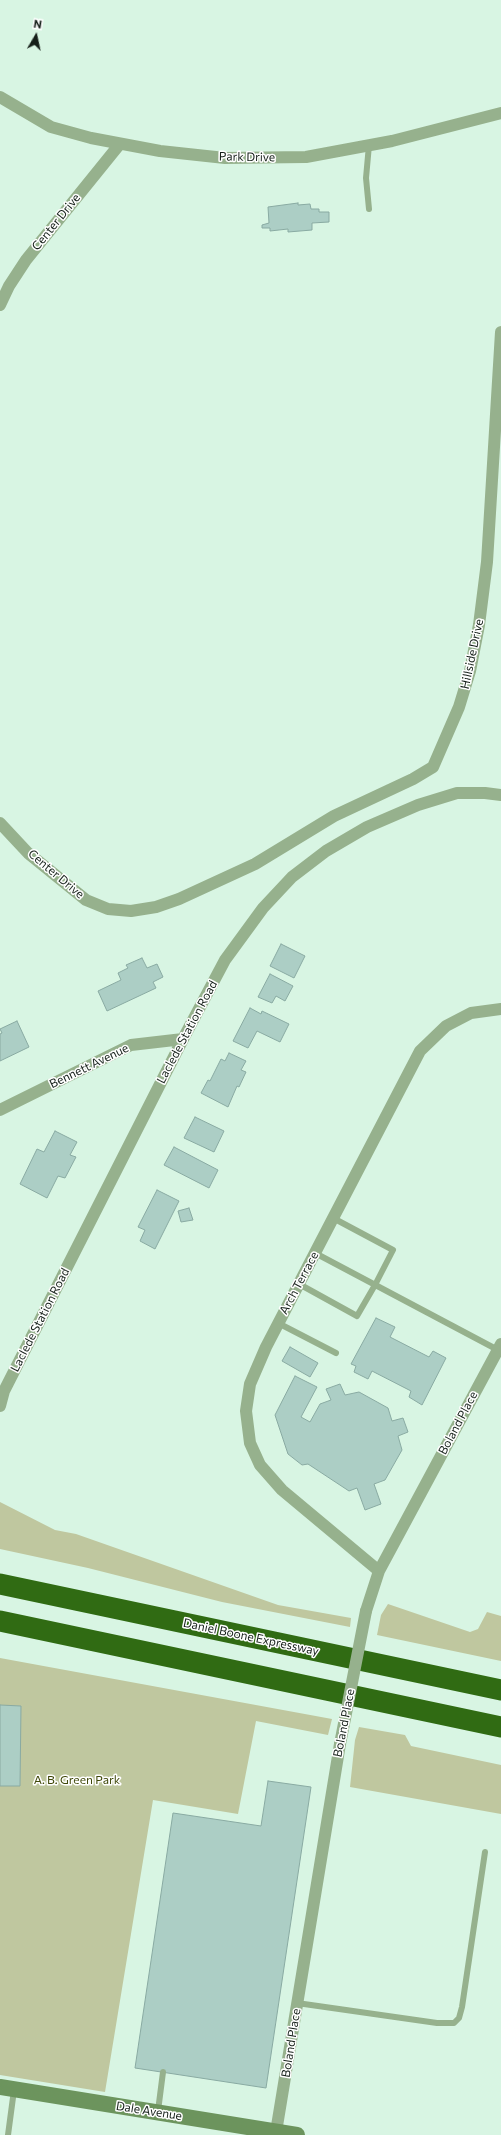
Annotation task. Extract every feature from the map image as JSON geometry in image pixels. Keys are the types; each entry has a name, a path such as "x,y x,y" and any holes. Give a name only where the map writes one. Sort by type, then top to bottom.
{"highway":[{"name":"Daniel Boone Expressway","path":"0,1584 501,1690"},
{"path":"0,1621 501,1727"}],"street":[{"name":"Park Drive","path":"0,97 51,127 119,145 225,158 306,157 392,141 501,113"},
{"name":"Center Drive","path":"0,305 9,286 26,260 119,145"},
{"name":"Hillside Drive","path":"255,864 334,816 413,779 433,767 448,737 470,670 479,625 487,562 501,332"},
{"name":"Laclede Station Road","path":"0,1406 4,1391 183,1039 225,960 263,908 292,877 326,851 366,827 418,805 457,793 485,793 501,795"},
{"name":"Center Drive","path":"0,823 28,852 86,900 108,909 131,911 156,907 179,899 255,864"},
{"name":"Arch Terrace","path":"380,1571 282,1490 260,1465 250,1443 246,1411 250,1384 278,1323 420,1051 446,1026 471,1013 501,1009"},
{"name":"Bennett Avenue","path":"0,1110 132,1045 183,1039"},
{"name":"Boland Place","path":"276,2132 340,1744 366,1611 380,1571 499,1347"},
{"name":"Dale Avenue","path":"7,2089 297,2135"}],"lane":[{"path":"369,145 366,178 369,209"},
{"path":"299,1284 357,1316 375,1285 393,1250 334,1218"},
{"path":"315,1253 375,1285 499,1347"},
{"path":"278,1323 336,1353"},
{"path":"297,2003 437,2023 454,2023 459,2018 462,2007 485,1852"},
{"path":"158,2113 163,2072"},
{"path":"7,2089 8,2135"}],"green space":[{"path":"0,1502 55,1530 76,1534 278,1605 351,1618 350,1627 222,1602 88,1568 0,1549"},
{"path":"388,1604 470,1632 478,1629 487,1612 501,1616 501,1661 377,1635 381,1615"},
{"name":"A. B. Green Park","path":"0,1658 332,1719 328,1735 256,1721 238,1814 153,1800 105,2092 0,2075"},
{"path":"359,1727 405,1735 411,1746 501,1765 501,1814 350,1787 355,1740"}],"building":[{"path":"298,203 298,205 310,204 311,209 319,209 319,212 329,212 329,222 312,223 312,230 288,232 288,229 270,231 270,228 262,228 262,225 269,223 268,207"},
{"path":"281,944 305,956 294,978 270,966"},
{"path":"142,958 147,968 157,964 163,977 153,982 156,988 107,1011 98,991 121,980 118,973 128,968 126,965"},
{"path":"270,974 293,986 285,1001 276,996 272,1003 258,997"},
{"path":"250,1008 261,1014 262,1011 289,1024 280,1042 257,1031 248,1048 233,1041"},
{"path":"17,1021 29,1047 0,1061 0,1034 2,1033 0,1029"},
{"path":"229,1053 246,1061 241,1070 246,1072 239,1087 237,1086 228,1107 201,1093 208,1080 210,1081 221,1059 225,1061"},
{"path":"195,1117 224,1131 214,1152 184,1138"},
{"path":"55,1131 77,1142 70,1155 76,1157 65,1178 58,1176 47,1198 20,1184 37,1149 44,1152"},
{"path":"174,1147 218,1170 209,1188 164,1165"},
{"path":"157,1190 179,1201 155,1249 140,1241 145,1230 138,1227"},
{"path":"189,1208 193,1220 181,1222 178,1211"},
{"path":"376,1318 395,1327 390,1337 429,1357 433,1351 446,1358 422,1405 409,1397 411,1391 372,1371 368,1379 354,1372 356,1366 351,1364"},
{"path":"290,1347 318,1363 310,1377 282,1361"},
{"path":"295,1376 317,1387 301,1417 310,1422 320,1404 331,1400 326,1389 340,1384 345,1395 359,1392 388,1408 392,1421 403,1418 408,1432 398,1436 402,1450 385,1480 374,1484 381,1504 365,1510 357,1488 349,1491 308,1464 302,1465 288,1454 275,1415"},
{"path":"0,1705 21,1706 20,1786 0,1786"},
{"path":"268,1781 311,1787 266,2088 135,2068 173,1813 261,1826"}]}
